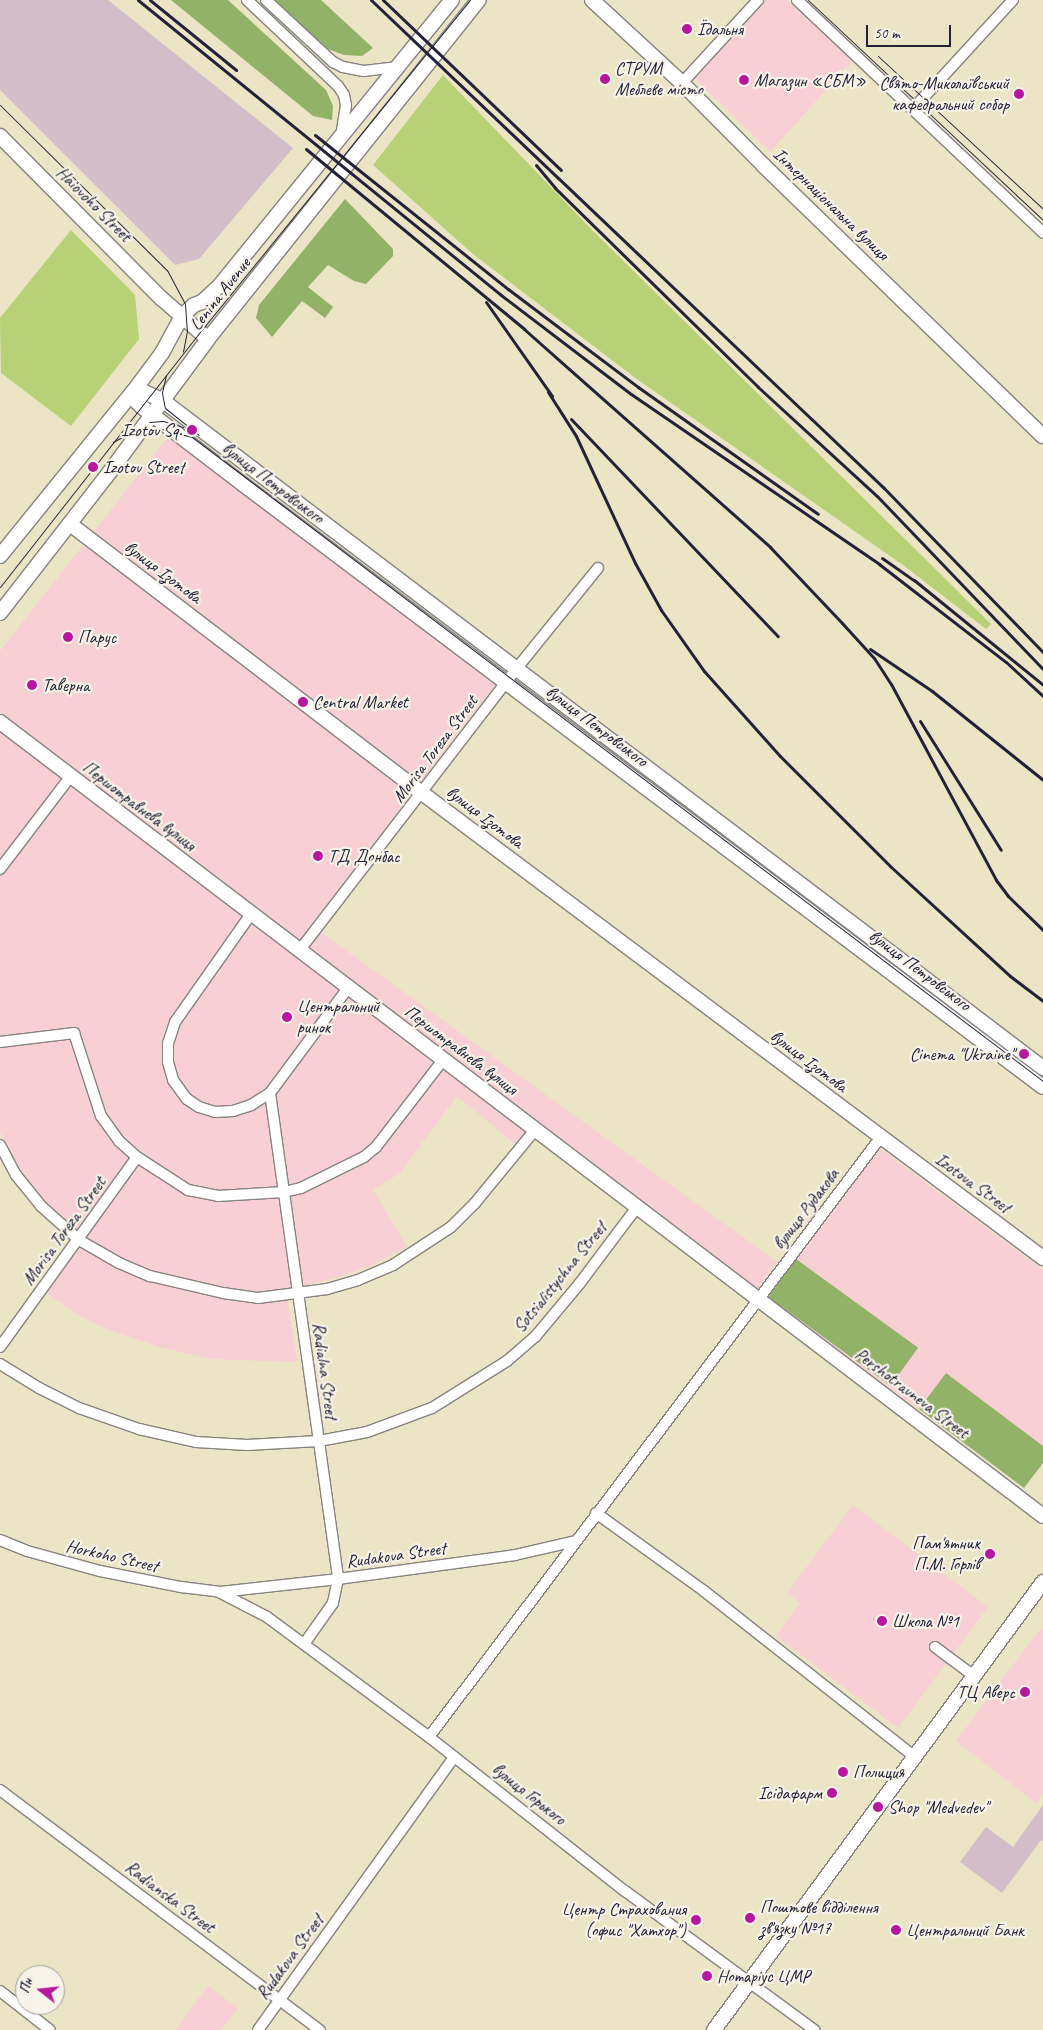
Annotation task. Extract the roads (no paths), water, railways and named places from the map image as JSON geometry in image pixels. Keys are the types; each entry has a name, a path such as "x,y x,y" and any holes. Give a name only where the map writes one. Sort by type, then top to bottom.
{"main road":[{"name":"Lenina Avenue","path":"0,556 133,392 162,353 182,316 194,305 202,302 221,284 452,0"},
{"name":"Інтернаціональна вулиця","path":"592,0 682,83 764,166 1043,436"},
{"name":"Lenina Avenue","path":"0,613 70,524 208,339 479,1"},
{"name":"Haiovoho Street","path":"0,136 161,298 208,339"},
{"name":"Haiovoho Street","path":"161,298 169,308 172,320 162,353"},
{"path":"161,298 194,305"},
{"name":"вулиця Петровського","path":"1043,1068 162,400 144,392 133,392 137,402 244,485 1043,1087"},
{"name":"вулиця Ізотова","path":"70,524 422,794 880,1138"},
{"name":"Першотравнева вулиця","path":"0,722 758,1299"},
{"name":"Izotova Street","path":"880,1138 1043,1258"},
{"name":"Pershotravneva Street","path":"758,1299 1043,1516"},
{"path":"714,2030 1043,1582"}],"street":[{"path":"247,0 338,86 346,105 341,135"},
{"path":"266,0 333,62 342,67 364,71 396,67"},
{"path":"682,83 758,0"},
{"path":"797,0 1043,233"},
{"path":"913,109 1013,0"},
{"name":"Morisa Toreza Street","path":"299,951 422,794 517,668 598,568"},
{"path":"0,869 70,777"},
{"path":"251,914 175,1022 168,1043 168,1062 173,1080 187,1099 199,1108 215,1112 233,1111 252,1105 270,1094 348,988"},
{"path":"0,1042 74,1033 102,1116 119,1141 136,1157 188,1190 218,1196 284,1192 318,1181 364,1156 376,1147 443,1060"},
{"name":"Radialna Street","path":"270,1094 338,1579 333,1604 304,1644"},
{"path":"0,1146 16,1175 41,1206 79,1240 119,1263 150,1276 188,1286 258,1298 327,1289 358,1280 393,1265 451,1227 475,1202 535,1130"},
{"name":"вулиця Рудакова","path":"758,1299 880,1138"},
{"name":"Morisa Toreza Street","path":"0,1347 79,1240 136,1157"},
{"name":"Sotsialistychna Street","path":"0,1364 38,1388 79,1408 139,1429 205,1442 247,1445 319,1441 367,1432 432,1408 507,1361 535,1338 580,1283 637,1207"},
{"path":"429,1737 758,1299"},
{"path":"596,1513 704,1591 915,1756"},
{"name":"Horkoho Street","path":"0,1540 27,1551 100,1571 181,1587 219,1592"},
{"name":"Rudakova Street","path":"219,1592 338,1579 515,1555 576,1541"},
{"name":"вулиця Горького","path":"219,1592 267,1617 304,1644 429,1737 625,1891 814,2030"},
{"path":"934,1647 974,1676"},
{"name":"Rudakova Street","path":"258,2030 454,1757"},
{"name":"Radianska Street","path":"0,1790 320,2030"},
{"path":"0,1991 50,2030"}],"tram line":[{"path":"0,587 200,332 470,0"},
{"path":"808,0 1043,220"},
{"path":"878,56 1043,209"},
{"path":"0,105 167,270 185,304 187,331 183,352"},
{"path":"166,375 162,393 165,408 199,435"},
{"path":"149,422 163,421 183,427"},
{"path":"113,442 129,433 158,428 192,437 1043,1081"}],"railway":[{"path":"138,0 501,295 631,394 879,564 1006,662 1043,696"},
{"path":"150,0 236,70"},
{"path":"371,0 883,487 1043,652"},
{"path":"383,0 561,170"},
{"path":"315,135 508,289 638,387 818,514"},
{"path":"306,149 524,329 770,547 842,623 874,658 891,684 996,880 1008,896 1043,930"},
{"path":"536,165 555,188 758,387 877,496 1043,669"},
{"path":"486,302 552,396"},
{"path":"548,392 576,436 635,563 661,610 704,671 780,756 890,866 1010,976 1043,1001"},
{"path":"571,419 778,636"},
{"path":"882,558 914,580 1043,685"},
{"path":"870,649 932,691 1043,780"},
{"path":"920,721 1001,850"}],"place":[{"name":"Їдальня","path":"687,29"},
{"name":"СТРУМ Меблеве місто","path":"605,79"},
{"name":"Магазин «СБМ»","path":"744,80"},
{"name":"Свято-Миколаївський кафедральний собор","path":"1019,94"},
{"name":"Izotov Sq.","path":"192,430"},
{"name":"Izotov Street","path":"93,467"},
{"name":"Парус","path":"68,637"},
{"name":"Таверна","path":"32,685"},
{"name":"Central Market","path":"303,702"},
{"name":"ТД Донбас","path":"318,856"},
{"name":"Центральний ринок","path":"287,1017"},
{"name":"Cinema \"Ukraine\"","path":"1024,1054"},
{"name":"Пам'ятник П.М. Горлів","path":"990,1554"},
{"name":"Школа №1","path":"882,1621"},
{"name":"ТЦ Аверс","path":"1025,1692"},
{"name":"Полиция","path":"843,1772"},
{"name":"Ісідафарм","path":"832,1793"},
{"name":"Shop \"Medvedev\"","path":"878,1807"},
{"name":"Поштове відділення зв'язку №17","path":"750,1918"},
{"name":"Центр Страхования (офис \"Хатхор\")","path":"696,1920"},
{"name":"Центральний Банк","path":"896,1930"},
{"name":"Нотаріус ЦМР","path":"707,1976"}]}
